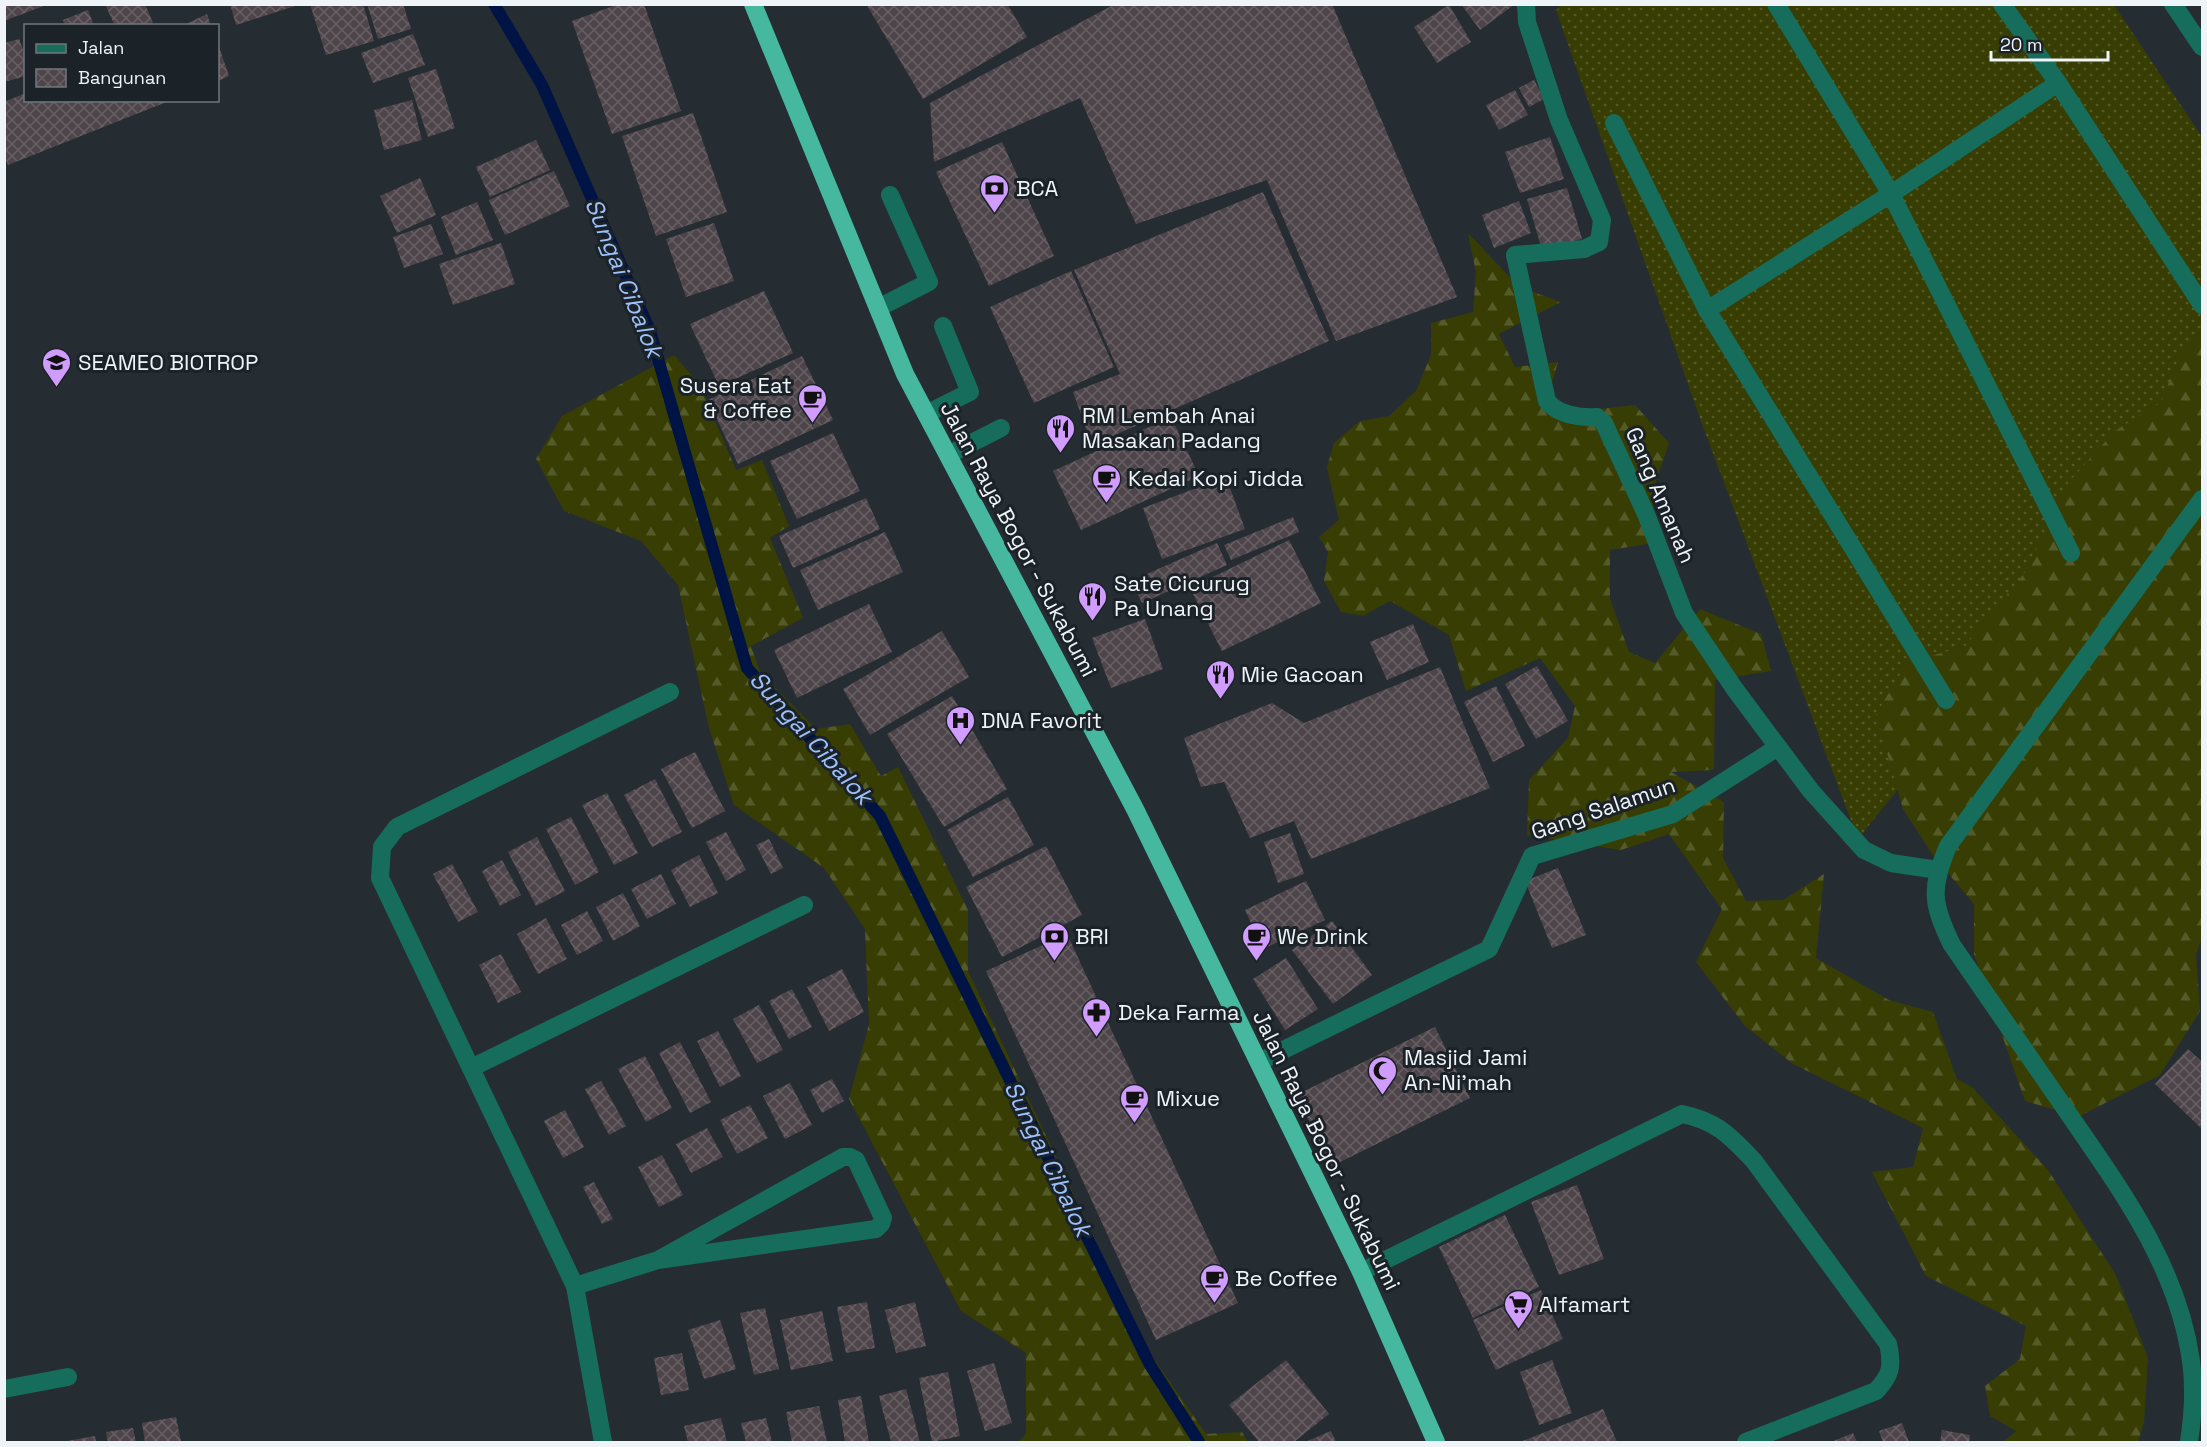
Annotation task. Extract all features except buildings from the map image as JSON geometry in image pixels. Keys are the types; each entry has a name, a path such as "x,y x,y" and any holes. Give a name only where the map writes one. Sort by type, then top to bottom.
{"highway":[{"name":"Jalan Raya Bogor - Sukabumi","path":"753,4 905,374 1135,809 1361,1272 1436,1443"}],"street":[{"name":"Gang Amanah","path":"1526,4 1527,22 1559,120 1602,220 1599,242 1584,249 1515,255 1547,401 1552,407 1581,418 1597,417 1604,423 1646,514 1684,613 1734,688 1810,791 1863,850 1891,863 1938,870"},
{"path":"1776,4 1891,194 2071,553"},
{"path":"2002,4 2058,83 2202,305"},
{"path":"2173,4 2202,47"},
{"path":"1707,310 1891,194 2058,83"},
{"path":"1614,123 1707,310 1946,700"},
{"path":"878,308 929,282 890,195"},
{"path":"926,414 970,392 943,326"},
{"path":"948,455 1001,428"},
{"path":"2189,1443 2193,1410 2191,1360 2179,1309 2158,1255 2128,1200 1953,945 1940,921 1934,894 1938,870 1948,846 2202,499"},
{"path":"603,1443 575,1286 380,878 382,847 397,827 670,692"},
{"name":"Gang Salamun","path":"1259,1062 1489,948 1532,856 1673,814 1778,747"},
{"path":"471,1068 804,905"},
{"path":"1361,1272 1682,1114 1711,1122 1754,1161 1888,1344 1891,1358 1890,1370 1884,1382 1875,1391 1746,1443"},
{"path":"575,1286 658,1260 876,1229 883,1218 856,1160 843,1157 658,1260"},
{"path":"4,1389 68,1377"}],"green space":[{"path":"1563,4 2114,5 2202,137 2202,411 1858,839 1702,424 1556,10"},
{"path":"1468,233 1519,287 1561,302 1499,334 1515,367 1558,362 1548,397 1580,411 1635,405 1669,443 1653,490 1653,543 1610,550 1610,599 1629,652 1655,663 1700,609 1761,634 1771,671 1715,680 1714,770 1671,772 1724,802 1723,858 1746,901 1783,900 1824,874 1816,958 1889,1000 1933,1012 1957,1079 1972,1087 2048,1170 2116,1275 2148,1358 2144,1422 2138,1442 2003,1442 2016,1431 1990,1416 1985,1386 2020,1359 2026,1326 1926,1276 1872,1172 1913,1167 1923,1128 1793,1064 1745,1026 1696,962 1722,909 1669,834 1621,850 1527,835 1529,780 1568,738 1575,706 1540,658 1466,691 1449,635 1390,601 1363,616 1341,612 1324,581 1328,552 1319,537 1339,520 1327,467 1334,443 1360,421 1389,416 1416,391 1431,355 1431,323 1473,312 1476,273"},
{"path":"2202,326 2202,937 2196,955 2200,1011 2160,1075 2078,1117 2025,1101 1974,954 1974,904 1932,854 1903,809 1876,714 1907,663 1965,646 2026,571 2068,483 2115,431 2161,402 2182,349"},
{"path":"674,355 700,385 736,470 762,460 789,526 770,538 803,618 751,646 760,672 816,729 850,724 881,776 898,767 968,910 968,971 1147,1349 1206,1434 1242,1432 1248,1442 1018,1442 1026,1434 1026,1353 961,1311 849,1099 869,1024 865,929 824,868 734,805 709,728 678,585 641,541 564,511 536,459 562,416"}],"waterway":[{"name":"Sungai Cibalok","path":"494,4 542,85 650,331 747,668 880,816 1150,1365 1199,1442"}],"place":[{"name":"BCA","path":"995,214"},
{"name":"SEAMEO BIOTROP","path":"57,388"},
{"name":"Susera Eat & Coffee","path":"813,424"},
{"name":"RM Lembah Anai Masakan Padang","path":"1061,454"},
{"name":"Kedai Kopi Jidda","path":"1107,504"},
{"name":"Sate Cicurug Pa Unang","path":"1093,622"},
{"name":"Mie Gacoan","path":"1220,700"},
{"name":"DNA Favorit","path":"960,746"},
{"name":"BRI","path":"1054,962"},
{"name":"We Drink","path":"1256,962"},
{"name":"Deka Farma","path":"1097,1038"},
{"name":"Masjid Jami An-Ni'mah","path":"1383,1096"},
{"name":"Mixue","path":"1135,1124"},
{"name":"Be Coffee","path":"1214,1304"},
{"name":"Alfamart","path":"1518,1330"}]}
